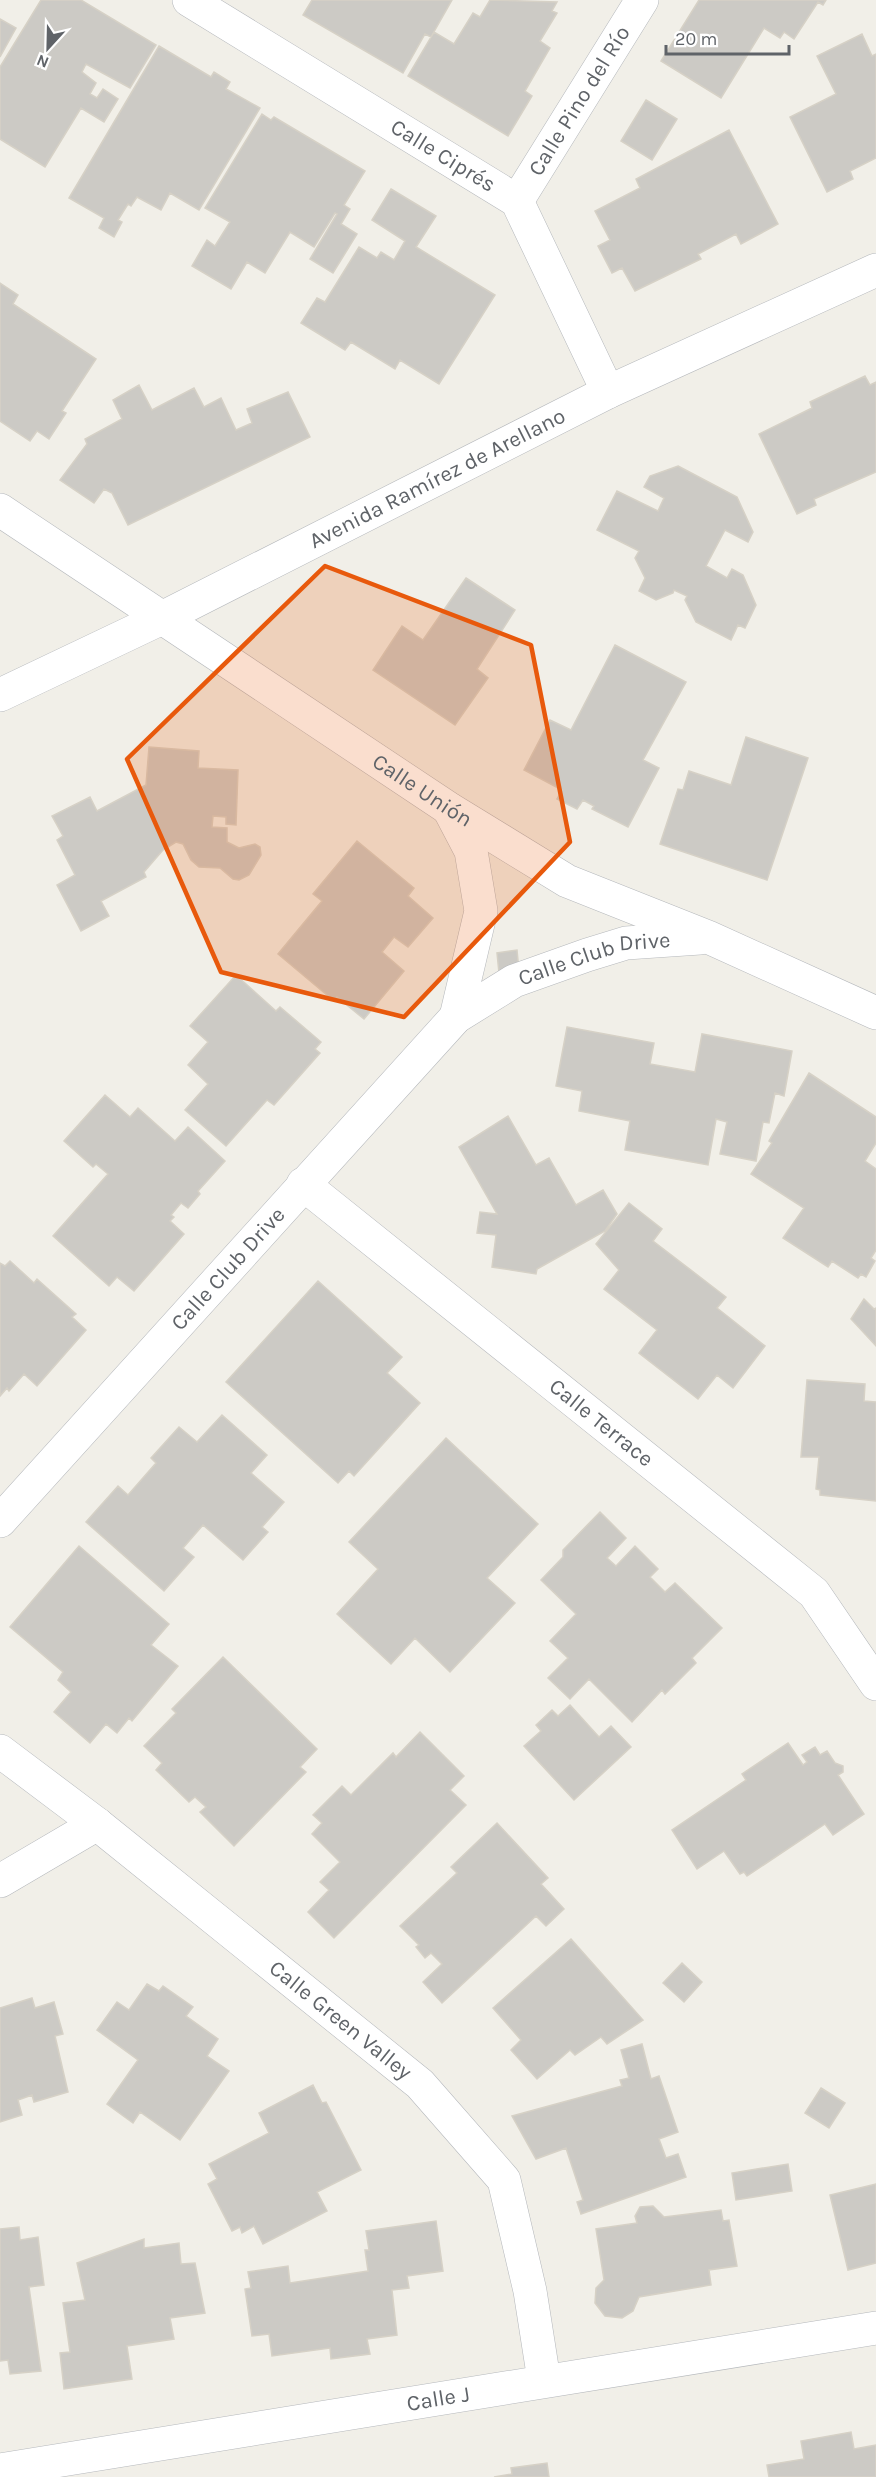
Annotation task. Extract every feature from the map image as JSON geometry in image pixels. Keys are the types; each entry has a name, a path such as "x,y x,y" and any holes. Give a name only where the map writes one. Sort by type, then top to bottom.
{"street":[{"name":"Calle Ciprés","path":"189,0 518,201 608,392"},
{"name":"Calle Pino del Río","path":"518,201 642,0"},
{"name":"Avenida Ramírez de Arellano","path":"0,695 162,618 324,533 608,392 876,270"},
{"name":"Calle Unión","path":"0,510 448,808 567,881 708,938 876,1012"},
{"name":"Calle Club Drive","path":"448,808 471,851 481,911 456,1017"},
{"name":"Calle Club Drive","path":"0,1521 456,1017 514,981 587,955 626,943 708,938"},
{"name":"Calle Terrace","path":"303,1184 814,1593 876,1684"},
{"name":"Calle Green Valley","path":"0,1751 97,1824 420,2084 504,2180 530,2291 544,2380"},
{"path":"0,1881 97,1824"},
{"name":"Calle J","path":"0,2470 876,2328"}],"highlighted area":[{"path":"325,566 531,645 570,842 404,1017 221,972 127,759"}],"building":[{"path":"41,0 81,0 156,45 130,88 86,64 82,72 96,83 90,94 97,98 103,89 118,99 104,122 81,108 45,167 0,139 0,67"},
{"path":"312,0 452,0 431,37 425,34 403,73 303,15"},
{"path":"490,0 557,2 552,11 557,13 540,41 550,48 525,91 532,96 508,136 408,76 434,32 454,44 473,13 480,17"},
{"path":"699,0 826,0 823,5 818,2 794,39 784,32 780,38 764,28 721,98 661,61"},
{"path":"0,19 16,28 0,57"},
{"path":"862,34 872,56 876,54 876,158 850,171 853,179 827,192 790,117 836,94 817,56"},
{"path":"159,46 211,77 214,72 230,82 226,89 260,108 199,210 170,193 161,210 137,197 131,206 128,204 118,220 122,222 114,237 99,228 104,218 69,198"},
{"path":"646,100 677,119 652,160 621,141"},
{"path":"262,114 271,120 274,117 365,171 344,205 350,209 341,224 357,234 333,273 310,259 337,214 335,213 314,247 290,232 265,273 247,262 231,289 192,266 207,240 215,246 230,222 205,208"},
{"path":"729,130 778,224 741,244 736,234 698,254 701,259 635,291 622,268 612,273 598,246 610,240 595,211 640,188 636,179"},
{"path":"391,189 436,216 416,247 495,295 439,384 400,360 395,369 351,342 345,350 301,323 317,298 325,302 359,247 377,258 381,252 394,260 405,241 372,220"},
{"path":"0,283 18,295 13,304 96,359 62,411 66,413 49,439 37,431 30,441 0,421"},
{"path":"865,376 870,385 876,382 876,472 814,499 816,505 797,514 759,434 812,408 810,402"},
{"path":"139,385 152,410 194,388 204,407 221,398 236,430 252,423 247,409 288,392 310,437 128,525 112,493 104,489 94,503 60,480 87,444 85,439 122,419 113,400"},
{"path":"678,466 737,497 753,532 748,542 725,530 706,566 727,578 732,569 743,575 756,605 745,628 738,625 731,640 696,622 685,600 687,596 674,590 673,593 656,600 639,591 645,578 635,558 639,551 597,530 617,491 658,511 664,498 644,487 650,476"},
{"path":"466,578 515,610 477,669 488,678 455,725 373,670 402,626 423,640"},
{"path":"615,645 686,682 643,760 659,768 628,827 592,809 594,806 583,800 577,809 557,799 562,790 524,770 550,720 571,730"},
{"path":"746,737 808,758 767,880 660,844 678,789 683,790 689,771 731,785"},
{"path":"149,747 199,751 198,768 238,770 236,825 226,824 226,817 213,816 212,827 227,828 227,842 239,848 255,844 260,847 261,855 249,875 239,880 233,879 220,868 199,867 191,860 183,844 176,842 163,850 144,872 146,877 101,901 109,916 81,931 57,885 75,875 57,840 63,836 52,816 90,797 97,811 146,785"},
{"path":"357,841 414,888 408,896 433,918 408,947 394,937 382,952 404,971 364,1019 337,997 334,1001 278,954 322,901 313,894"},
{"path":"517,950 519,971 499,973 497,953"},
{"path":"236,975 276,1011 280,1007 321,1042 315,1049 320,1053 274,1105 267,1100 226,1146 185,1110 208,1084 188,1065 208,1042 190,1026"},
{"path":"567,1027 654,1043 650,1064 695,1072 702,1034 792,1051 784,1096 775,1093 769,1123 763,1122 756,1161 720,1154 727,1122 716,1119 708,1165 625,1150 630,1121 579,1111 582,1091 556,1086"},
{"path":"809,1073 876,1117 876,1143 865,1161 876,1169 876,1250 871,1258 875,1261 866,1277 861,1274 858,1278 832,1261 828,1267 783,1238 804,1208 751,1174 772,1143 769,1141"},
{"path":"105,1095 130,1117 138,1108 175,1141 188,1127 225,1161 198,1191 200,1194 188,1208 181,1203 171,1215 174,1217 170,1221 184,1234 134,1291 117,1277 109,1286 53,1236 108,1174 96,1164 93,1167 64,1141"},
{"path":"508,1116 536,1165 549,1158 576,1205 603,1190 617,1214 605,1231 537,1269 536,1274 492,1267 496,1235 477,1233 480,1212 497,1214 459,1147"},
{"path":"629,1203 662,1229 653,1241 726,1297 717,1308 765,1346 733,1388 717,1375 698,1399 639,1353 657,1330 604,1289 619,1270 596,1244"},
{"path":"10,1261 34,1283 37,1279 76,1314 72,1317 86,1330 37,1386 24,1374 9,1391 7,1388 0,1396 0,1263 5,1266"},
{"path":"318,1281 402,1357 387,1373 420,1403 354,1476 349,1471 338,1483 226,1382"},
{"path":"864,1299 874,1309 876,1308 876,1346 851,1319"},
{"path":"807,1380 865,1384 864,1401 876,1402 876,1501 820,1495 820,1490 816,1489 819,1457 801,1457"},
{"path":"222,1415 267,1455 251,1473 284,1502 262,1527 268,1532 243,1560 203,1525 183,1548 194,1557 164,1591 86,1522 118,1486 128,1495 156,1463 151,1458 179,1427 197,1442"},
{"path":"446,1438 538,1524 487,1578 515,1603 450,1672 415,1638 391,1664 337,1614 378,1569 349,1542"},
{"path":"600,1512 626,1538 607,1558 616,1566 635,1546 658,1569 650,1577 665,1592 675,1583 722,1628 692,1658 696,1663 665,1694 662,1690 632,1722 589,1679 570,1699 548,1678 568,1658 550,1641 576,1614 541,1580 563,1557 563,1550"},
{"path":"79,1546 169,1624 151,1645 178,1666 132,1721 129,1718 117,1733 106,1724 90,1743 54,1712 71,1692 58,1680 63,1672 10,1627"},
{"path":"223,1657 317,1749 300,1767 306,1772 234,1846 200,1812 206,1807 195,1797 189,1802 156,1770 162,1763 144,1746 176,1713 172,1709"},
{"path":"570,1705 599,1737 611,1726 631,1747 574,1800 524,1746 541,1731 536,1725 552,1710 558,1716"},
{"path":"420,1732 464,1776 450,1790 466,1805 334,1938 308,1912 329,1890 320,1882 340,1862 312,1834 322,1823 313,1815 342,1786 351,1795 393,1753 396,1757"},
{"path":"788,1743 803,1765 807,1762 802,1755 815,1747 820,1755 827,1751 835,1763 843,1766 843,1772 838,1775 864,1814 833,1835 825,1824 747,1876 744,1872 740,1874 724,1851 697,1869 672,1830 746,1780 742,1774"},
{"path":"497,1823 548,1878 541,1884 564,1909 546,1926 536,1916 442,2003 423,1982 442,1964 431,1953 425,1958 416,1947 419,1945 400,1926 457,1873 451,1867"},
{"path":"571,1939 643,2020 607,2044 601,2037 575,2055 570,2050 537,2079 511,2050 521,2040 493,2008"},
{"path":"682,1963 702,1982 684,2002 663,1983"},
{"path":"147,1984 159,1991 163,1986 193,2007 186,2016 218,2039 207,2056 229,2071 180,2140 140,2112 133,2123 107,2104 138,2060 97,2030 117,2002 129,2010"},
{"path":"32,1998 35,2008 54,2002 63,2034 55,2036 68,2092 34,2102 32,2095 18,2100 22,2115 0,2122 0,2008"},
{"path":"642,2044 651,2079 659,2076 678,2132 659,2139 666,2158 678,2154 686,2177 581,2214 577,2202 583,2200 566,2148 536,2159 512,2116 622,2086 620,2080 629,2078 621,2050"},
{"path":"313,2085 322,2103 326,2102 361,2170 317,2192 327,2211 263,2244 254,2226 242,2233 240,2227 232,2231 208,2184 217,2179 209,2164 269,2133 259,2113"},
{"path":"821,2088 845,2103 829,2128 805,2113"},
{"path":"788,2164 792,2191 736,2200 732,2173"},
{"path":"876,2184 876,2263 848,2270 830,2195"},
{"path":"653,2206 664,2217 721,2210 723,2221 729,2220 737,2266 709,2270 711,2285 639,2297 633,2311 622,2318 605,2316 595,2303 596,2288 604,2280 596,2229 637,2223 635,2216 640,2207"},
{"path":"436,2221 443,2271 407,2276 409,2288 392,2290 397,2335 367,2339 370,2354 331,2359 330,2348 272,2356 269,2334 252,2336 245,2289 251,2288 248,2272 288,2266 290,2283 368,2271 365,2250 369,2250 366,2231"},
{"path":"19,2227 20,2240 38,2237 44,2285 29,2287 41,2371 10,2374 8,2360 0,2361 0,2229"},
{"path":"144,2239 144,2248 179,2243 181,2264 195,2263 205,2313 170,2318 174,2339 127,2346 132,2379 64,2389 60,2353 70,2352 63,2303 85,2300 77,2263"},
{"path":"851,2432 854,2449 876,2445 876,2477 769,2477 767,2465 804,2459 801,2441"},
{"path":"547,2463 549,2477 494,2477 512,2474 511,2468"}]}
